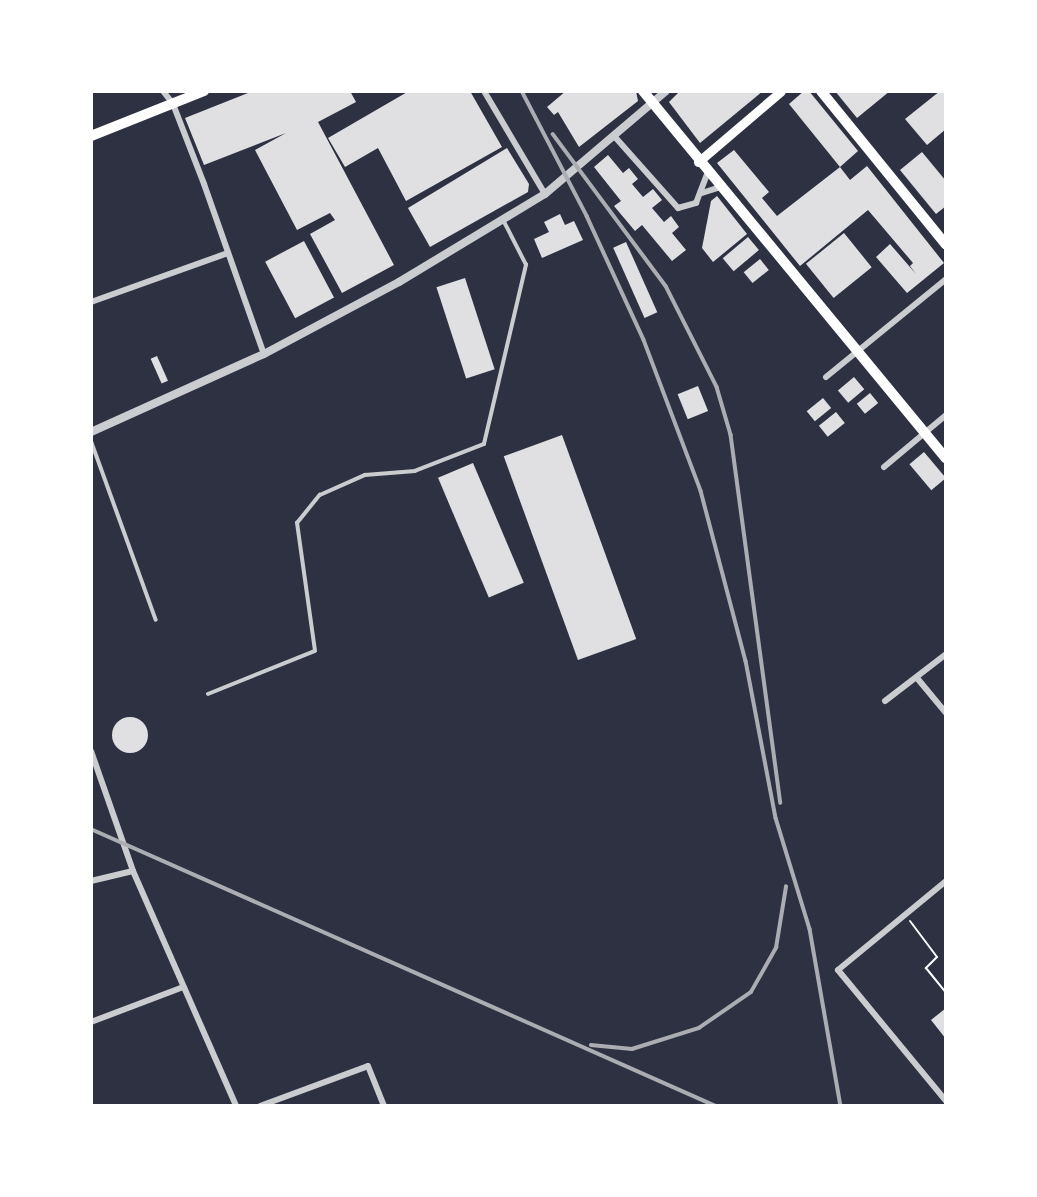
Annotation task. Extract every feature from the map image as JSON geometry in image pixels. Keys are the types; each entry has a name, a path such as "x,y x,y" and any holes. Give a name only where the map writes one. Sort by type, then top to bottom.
{"main road":[{"path":"91,136 204,91"},
{"path":"643,91 698,162 946,458"},
{"path":"698,162 782,91"},
{"path":"821,91 946,244"},
{"path":"708,172 714,148"}],"street":[{"path":"163,91 173,103 264,354"},
{"path":"484,91 544,194"},
{"path":"91,432 264,354 503,220 544,194 582,164 666,91"},
{"path":"615,137 669,203 688,208 700,195 708,172"},
{"path":"700,195 720,187"},
{"path":"91,302 228,253"},
{"path":"827,377 946,279"},
{"path":"884,467 946,415"},
{"path":"885,701 946,654"},
{"path":"917,678 946,713"},
{"path":"91,751 133,871 236,1106"},
{"path":"91,881 133,871"},
{"path":"945,883 838,970 946,1101"},
{"path":"91,1021 183,987"},
{"path":"260,1106 368,1066 384,1106"}],"lane":[{"path":"208,694 315,651 296,523 320,495 365,475 415,471 484,444 526,265 503,220"},
{"path":"91,440 156,620"}],"path":[{"path":"905,914 937,957 926,968 946,993"}],"building":[{"path":"253,91 350,91 356,102 318,122 394,265 342,293 310,234 335,220 330,213 297,230 255,150 286,133 204,165 185,118"},
{"path":"409,91 470,91 502,147 406,201 378,148 345,167 328,138"},
{"path":"566,91 636,91 638,101 579,147 558,112 554,115 547,107"},
{"path":"680,91 763,91 700,143 669,102"},
{"path":"804,91 809,91 858,151 840,167 789,104"},
{"path":"835,91 890,91 857,118"},
{"path":"940,91 946,91 946,129 927,145 905,119"},
{"path":"507,148 529,184 528,192 430,247 408,208"},
{"path":"734,150 769,192 762,198 777,216 840,167 850,180 867,166 944,263 907,293 876,257 890,244 916,274 910,266 913,263 868,210 800,266 717,163"},
{"path":"922,152 946,181 946,206 936,214 900,170"},
{"path":"608,155 623,173 629,168 638,179 632,184 643,197 653,189 662,200 652,208 664,222 671,216 679,227 672,233 686,250 672,261 642,225 635,231 614,206 621,201 594,167"},
{"path":"717,196 747,234 713,262 702,248 711,201"},
{"path":"560,214 565,225 574,221 583,240 542,258 534,239 549,232 544,222"},
{"path":"844,233 872,267 834,298 806,264"},
{"path":"748,237 759,250 734,271 723,258"},
{"path":"304,241 334,298 295,318 265,262"},
{"path":"626,242 657,312 645,318 613,248"},
{"path":"760,259 769,270 752,283 744,272"},
{"path":"465,278 495,369 466,379 436,287"},
{"path":"157,356 168,381 162,384 151,359"},
{"path":"854,377 864,389 848,403 838,390"},
{"path":"698,386 708,411 688,419 678,394"},
{"path":"870,393 878,403 865,414 857,404"},
{"path":"823,398 831,408 815,421 807,411"},
{"path":"836,412 845,423 828,437 819,426"},
{"path":"562,435 636,639 578,660 504,456"},
{"path":"924,452 946,478 931,490 909,464"},
{"path":"473,463 524,583 489,598 438,478"},
{"path":"130,717 143,722 148,735 143,748 130,753 117,748 112,735 117,722"},
{"path":"946,1008 946,1039 931,1020"}],"railway":[{"path":"522,91 587,216 644,340 701,491 746,661 776,818 810,929 841,1106"},
{"path":"553,134 666,286 717,387 731,435 781,803"},
{"path":"91,829 716,1106"},
{"path":"591,1045 632,1049 699,1028 751,992 776,948 786,887"}]}
